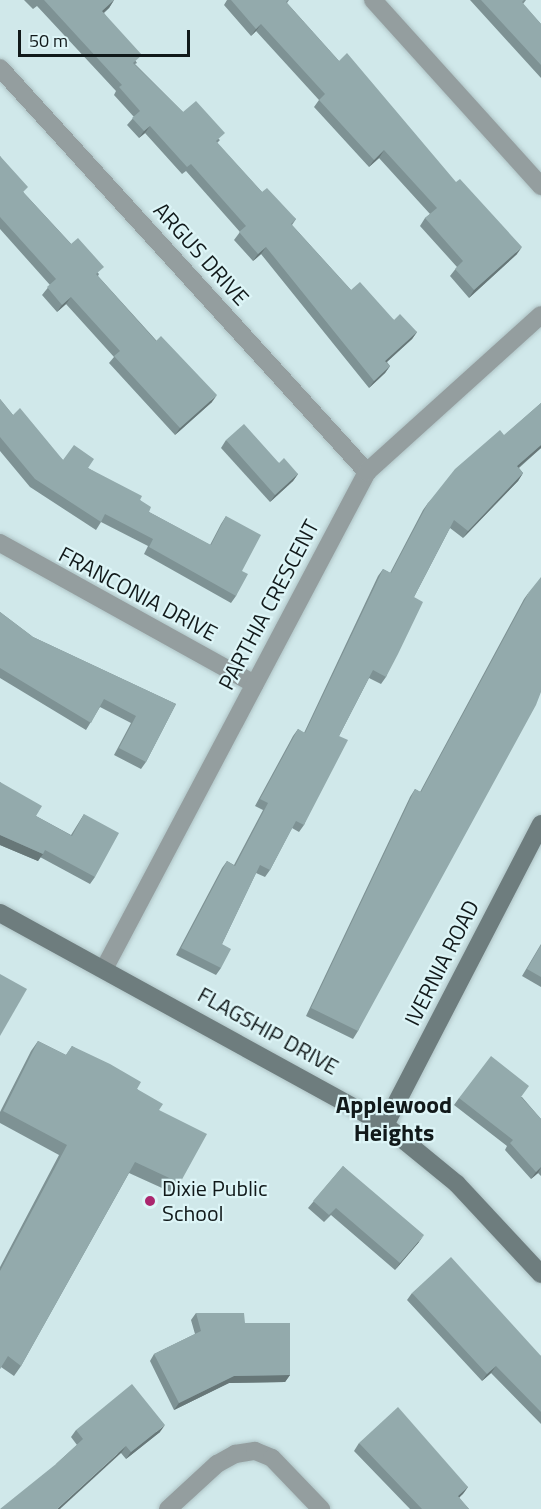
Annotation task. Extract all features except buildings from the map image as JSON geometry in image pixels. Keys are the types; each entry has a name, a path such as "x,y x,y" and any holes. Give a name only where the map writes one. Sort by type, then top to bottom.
{"street":[{"path":"373,0 541,186"},
{"name":"ARGUS DRIVE","path":"0,68 367,472"},
{"name":"PARTHIA CRESCENT","path":"104,969 367,472 541,315"},
{"name":"FRANCONIA DRIVE","path":"0,543 254,684"},
{"name":"IVERNIA ROAD","path":"385,1125 536,848 541,824"},
{"name":"FLAGSHIP DRIVE","path":"0,913 385,1125 457,1184 541,1274"},
{"path":"168,1509 217,1464 235,1454 255,1451 272,1458 321,1509"}],"place":[{"name":"Dixie Public School","path":"150,1201"}],"district":[{"name":"Applewood Heights","path":"394,1119"}]}
